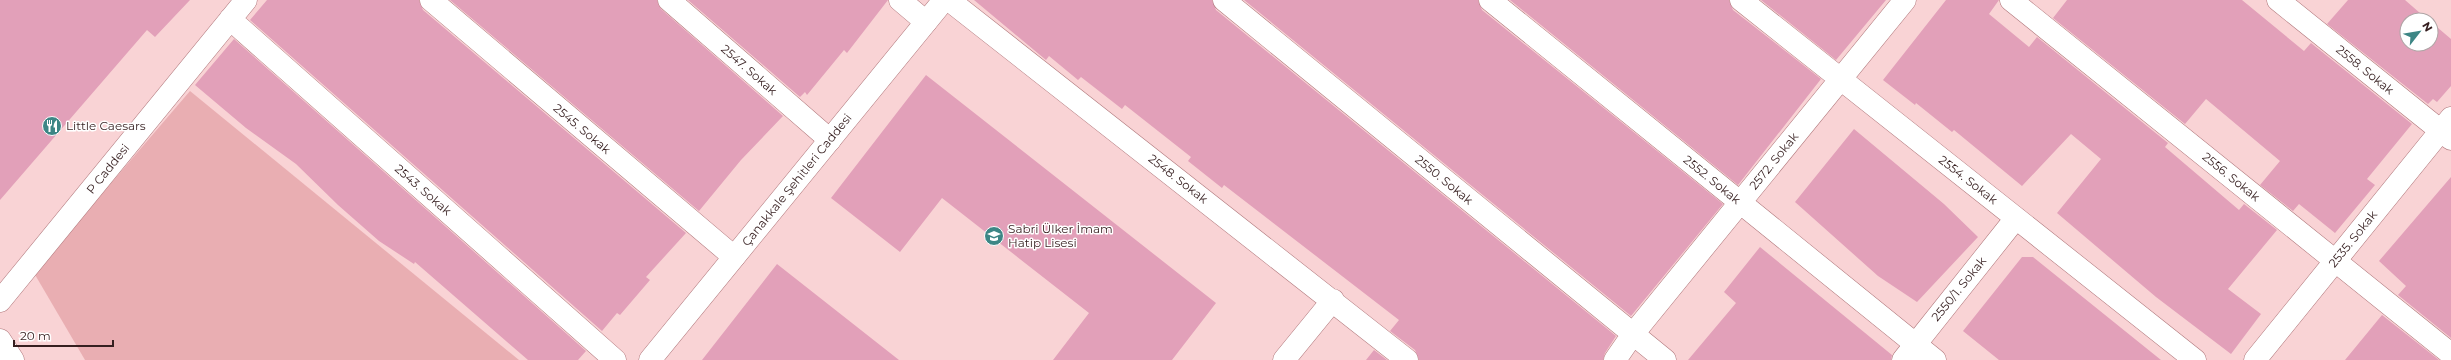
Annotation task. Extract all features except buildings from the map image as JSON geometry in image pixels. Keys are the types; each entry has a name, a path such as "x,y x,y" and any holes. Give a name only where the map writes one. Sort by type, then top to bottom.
{"street":[{"name":"P Caddesi","path":"0,301 246,0"},
{"name":"2545. Sokak","path":"431,0 734,257"},
{"name":"2547. Sokak","path":"669,0 830,140"},
{"path":"900,0 926,22"},
{"name":"Çanakkale Şehitleri Caddesi","path":"650,360 944,0"},
{"name":"2548. Sokak","path":"949,0 1333,300 1407,360"},
{"name":"2550. Sokak","path":"1224,0 1665,360"},
{"name":"2552. Sokak","path":"1490,0 1740,202 1909,352 1935,360"},
{"name":"2554. Sokak","path":"1741,0 2195,360"},
{"name":"2572. Sokak","path":"1615,360 1633,334 1905,0"},
{"name":"2556. Sokak","path":"2011,0 2451,354"},
{"name":"2558. Sokak","path":"2278,0 2448,129"},
{"name":"2543. Sokak","path":"230,19 615,360"},
{"name":"2535. Sokak","path":"2255,360 2335,261 2448,129"},
{"name":"2550/1. Sokak","path":"1909,352 2016,218"},
{"path":"1284,360 1333,300"},
{"path":"0,340 13,360"}],"shaded area":[{"path":"190,91 519,360 85,360 34,273"}],"place":[{"name":"Little Caesars","path":"52,126"},
{"name":"Sabri Ülker İmam Hatip Lisesi","path":"994,236"}]}
